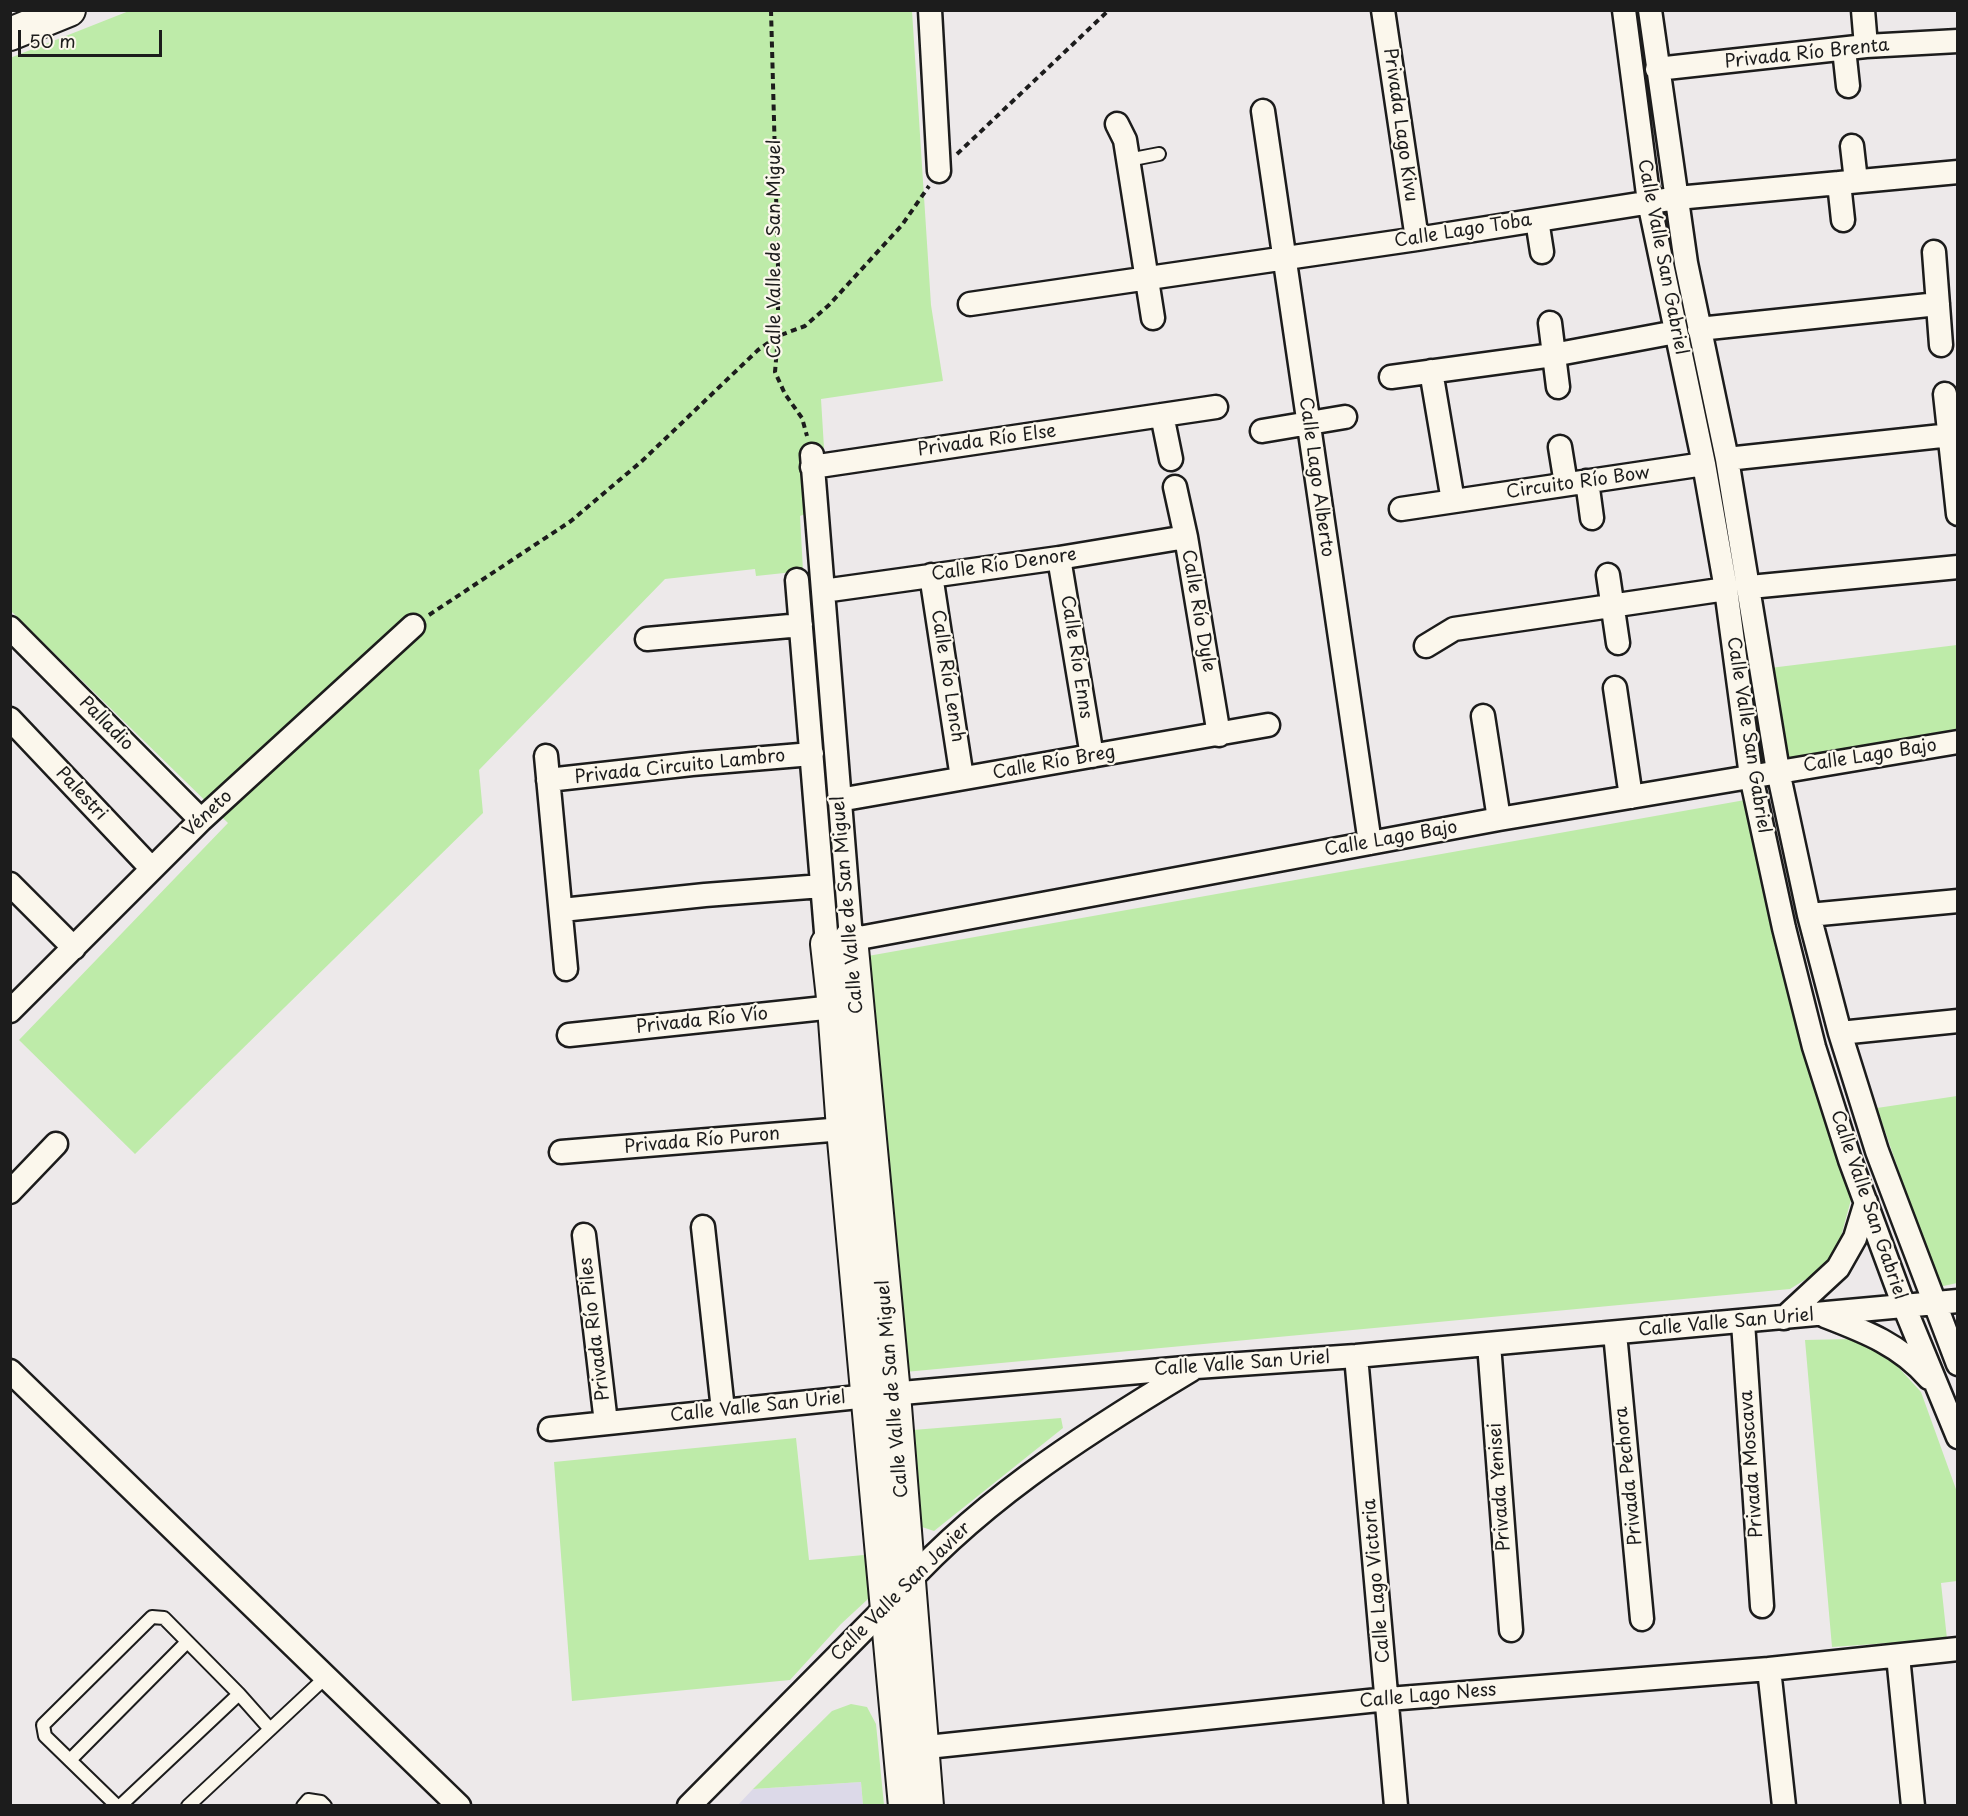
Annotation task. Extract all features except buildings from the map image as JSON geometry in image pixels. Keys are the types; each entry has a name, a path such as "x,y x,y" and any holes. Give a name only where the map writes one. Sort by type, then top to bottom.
{"street":[{"path":"10,34 69,10"},
{"path":"930,10 939,171"},
{"name":"Privada Lago Kivu","path":"1383,10 1417,239"},
{"name":"Calle Valle San Gabriel","path":"1624,10 1649,202 1704,464 1725,589 1751,777 1784,928 1814,1047 1866,1202 1904,1306 1958,1437"},
{"name":"Calle Valle San Gabriel","path":"1650,10 1686,263 1727,459 1750,587 1778,771 1809,915 1840,1033 1877,1151 1958,1364"},
{"path":"1848,86 1863,10"},
{"name":"Privada Río Brenta","path":"1657,69 1855,48 1958,41"},
{"name":"Calle Lago Alberto","path":"1263,111 1370,843"},
{"path":"1117,124 1125,140 1153,318"},
{"path":"1843,220 1852,146"},
{"name":"Calle Lago Toba","path":"970,304 1417,239 1677,198 1958,172"},
{"path":"1537,220 1542,252"},
{"path":"1934,252 1941,345"},
{"path":"1699,329 1938,304"},
{"path":"1550,323 1558,387"},
{"path":"1391,377 1553,355 1676,332"},
{"path":"1431,371 1453,501"},
{"path":"1945,394 1957,508"},
{"name":"Privada Río Else","path":"812,461 1216,407"},
{"path":"1162,415 1171,459"},
{"path":"1262,431 1345,417"},
{"path":"1727,459 1950,435"},
{"path":"1560,447 1592,518"},
{"name":"Calle Valle de San Miguel","path":"812,461 839,800 839,941 834,1007 843,1129 909,1579 910,1748 905,1806"},
{"name":"Circuito Río Bow","path":"1401,508 1704,464"},
{"name":"Calle Río Dyle","path":"1175,487 1186,537 1220,735"},
{"name":"Calle Río Denore","path":"822,591 1059,558 1186,537"},
{"name":"Calle Río Enns","path":"1059,558 1092,756"},
{"path":"1750,587 1958,567"},
{"name":"Calle Río Lench","path":"931,575 962,778"},
{"path":"1608,575 1618,643"},
{"name":"Calle Valle de San Miguel","path":"797,580 822,886 839,941 881,1395 887,1606 910,1748 927,1806"},
{"path":"1426,646 1454,629 1725,589"},
{"path":"647,639 801,625"},
{"name":"Véneto","path":"10,1011 201,820 413,626"},
{"name":"Palladio","path":"10,628 201,820"},
{"path":"1615,688 1631,797"},
{"path":"1484,716 1499,819"},
{"name":"Palestri","path":"10,719 152,869"},
{"name":"Calle Río Breg","path":"839,800 1268,725"},
{"name":"Calle Lago Bajo","path":"839,941 1499,819 1958,742"},
{"name":"Privada Circuito Lambro","path":"548,780 692,764 812,754"},
{"name":"Privada Circuito Lambro","path":"546,756 566,969"},
{"path":"10,884 74,948"},
{"path":"562,910 822,886"},
{"path":"1809,915 1958,902"},
{"name":"Privada Río Vío","path":"569,1035 834,1007"},
{"path":"1840,1033 1958,1021"},
{"name":"Privada Río Puron","path":"561,1152 843,1129"},
{"path":"10,1192 56,1144"},
{"path":"1784,1318 1838,1268 1856,1238 1866,1202"},
{"path":"703,1227 723,1410"},
{"name":"Privada Río Piles","path":"584,1235 606,1423"},
{"name":"Calle Valle San Uriel","path":"550,1429 881,1395 1196,1367 1356,1356 1958,1301"},
{"path":"1821,1314 1872,1334 1901,1351 1919,1366 1938,1388"},
{"name":"Privada Moscava","path":"1743,1322 1761,1606"},
{"name":"Privada Pechora","path":"1615,1333 1642,1619"},
{"name":"Privada Yenisei","path":"1490,1344 1511,1630"},
{"name":"Calle Lago Victoria","path":"1356,1356 1396,1806"},
{"name":"Calle Valle San Javier","path":"689,1806 887,1606 909,1579 952,1539 1020,1482 1109,1419 1196,1367"},
{"path":"10,1371 459,1806"},
{"name":"Calle Lago Ness","path":"910,1748 1388,1698 1769,1669 1958,1649"},
{"path":"1898,1656 1913,1806"},
{"path":"1769,1669 1784,1806"}],"lane":[{"path":"1128,160 1159,154"},
{"path":"239,1694 118,1806 45,1736 43,1725 152,1617 164,1618 239,1694 270,1729"},
{"path":"70,1760 187,1642"},
{"path":"188,1806 326,1677"},
{"path":"303,1806 308,1800 321,1802 325,1806"}],"path":[{"name":"Calle Valle de San Miguel","path":"771,10 778,267 778,336 775,372 785,394 802,418 812,461"},
{"path":"413,626 571,521 642,461 758,350 778,336 805,326 829,305 902,225 939,171 1110,10"}],"shaded area":[{"path":"861,1782 863,1805 737,1806 753,1789"}],"green space":[{"path":"129,11 912,11 931,305 943,381 821,399 824,448 804,451 805,514 800,516 803,571 756,576 755,569 665,579 479,770 483,813 135,1154 19,1040 228,823 11,611 10,58"},
{"path":"1957,645 1957,731 1785,761 1770,668"},
{"path":"1745,800 1852,1196 1834,1262 1790,1289 905,1372 868,956"},
{"path":"1957,1096 1957,1283 1939,1287 1877,1108"},
{"path":"1851,1339 1888,1356 1921,1392 1957,1492 1957,1581 1941,1583 1947,1639 1832,1647 1805,1340"},
{"path":"1061,1418 1063,1428 934,1531 922,1527 913,1430"},
{"path":"796,1438 809,1560 864,1555 869,1586 868,1599 841,1624 790,1680 572,1701 554,1462"},
{"path":"851,1704 867,1707 876,1724 884,1805 863,1805 861,1782 753,1789 832,1711"}]}
